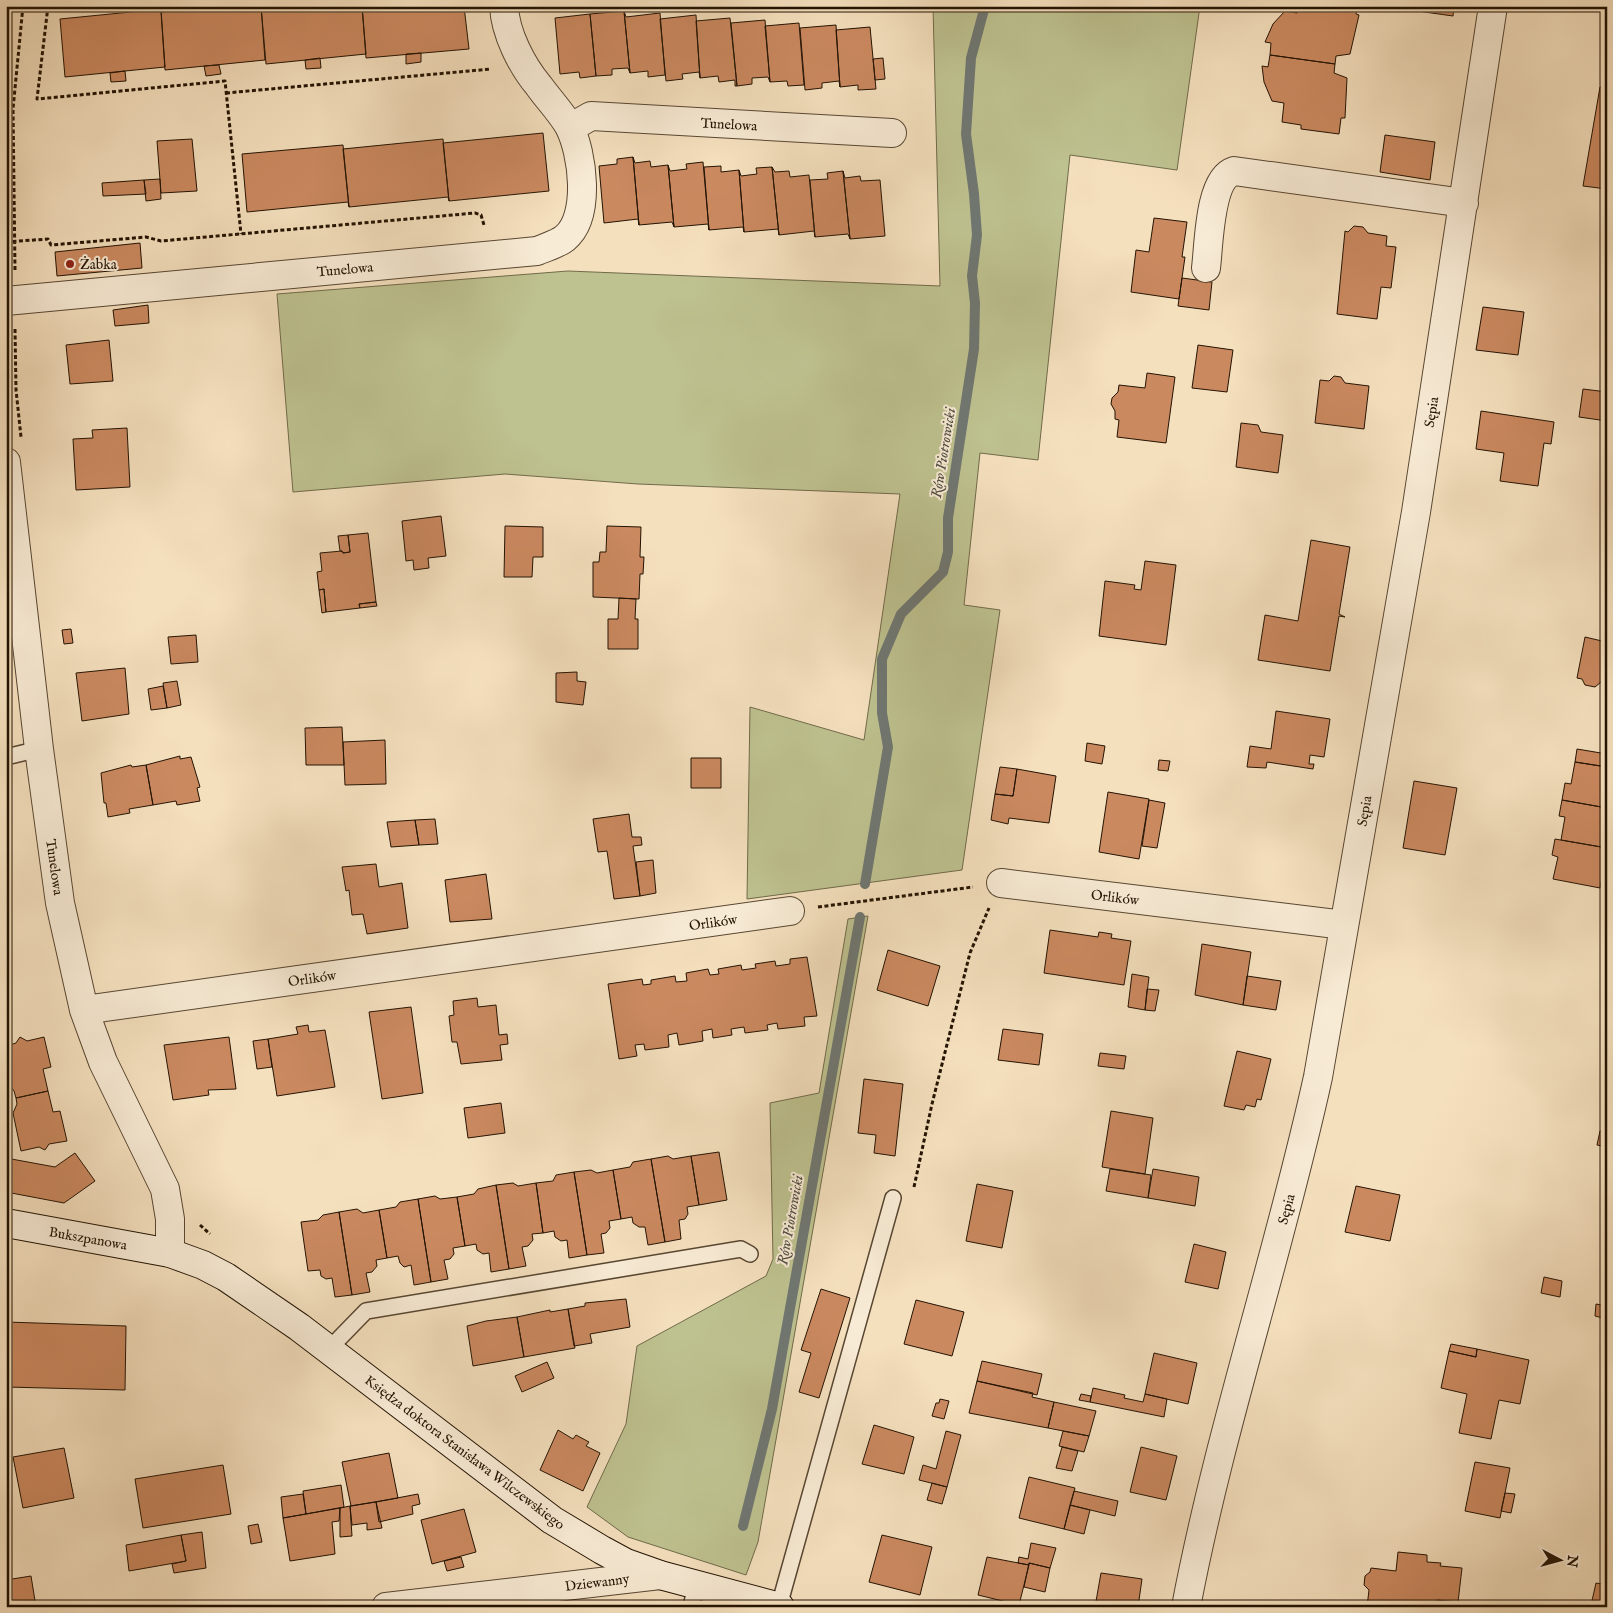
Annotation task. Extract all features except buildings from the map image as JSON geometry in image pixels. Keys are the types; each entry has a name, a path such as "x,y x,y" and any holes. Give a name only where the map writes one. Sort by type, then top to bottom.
{"street":[{"name":"Tunelowa","path":"11,301 537,251 565,238 577,222 582,203 581,175 570,128 524,64 512,37 504,6"},
{"name":"Sępia","path":"1186,1607 1208,1505 1304,1139 1318,1077 1416,512 1493,6"},
{"name":"Tunelowa","path":"570,128 590,116 892,133"},
{"path":"1206,268 1215,196 1219,183 1228,172 1234,171 1464,203"},
{"name":"Tunelowa","path":"14,451 39,750 60,903 84,1010 104,1062 165,1189 170,1220 170,1254"},
{"name":"Orlików","path":"1001,883 1344,925"},
{"name":"Orlików","path":"84,1010 790,911"},
{"name":"Bukszpanowa","path":"6,1224 170,1254"},
{"name":"Księdza doktora Stanisława Wilczewskiego","path":"170,1254 203,1265 226,1277 329,1348 552,1520 626,1563 660,1575 693,1596 780,1606"},
{"name":"Dziewanny","path":"386,1607 660,1575"}],"lane":[{"path":"6,757 39,750"},
{"path":"780,1606 893,1198"},
{"path":"329,1348 366,1311 741,1249 750,1254"}],"path":[{"path":"14,451 16,382 11,301 15,241 13,109 23,6"},
{"path":"48,6 37,98 225,81 241,234"},
{"path":"226,93 492,68"},
{"path":"6,242 48,238 51,245 146,237 161,241 475,213 481,215 486,230"},
{"path":"790,911 1001,883"},
{"path":"196,1217 200,1226"}],"green space":[{"path":"933,6 1200,6 1177,170 1070,155 1038,460 980,453 964,605 1000,610 962,870 747,899 750,707 864,740 900,494 638,484 505,474 293,492 277,294 568,271 940,286"},
{"path":"868,916 758,1542 746,1575 628,1537 587,1507 626,1424 637,1346 766,1276 773,1259 770,1103 819,1093 848,919"}],"waterway":[{"name":"Rów Piotrowicki","path":"865,884 888,747 882,713 882,659 901,614 943,572 948,552 948,518 974,349 975,303 972,276 977,235 966,134 971,58 985,6"},
{"name":"Rów Piotrowicki","path":"743,1526 772,1409 860,917"}],"place":[{"name":"Żabka","path":"70,264"}]}
